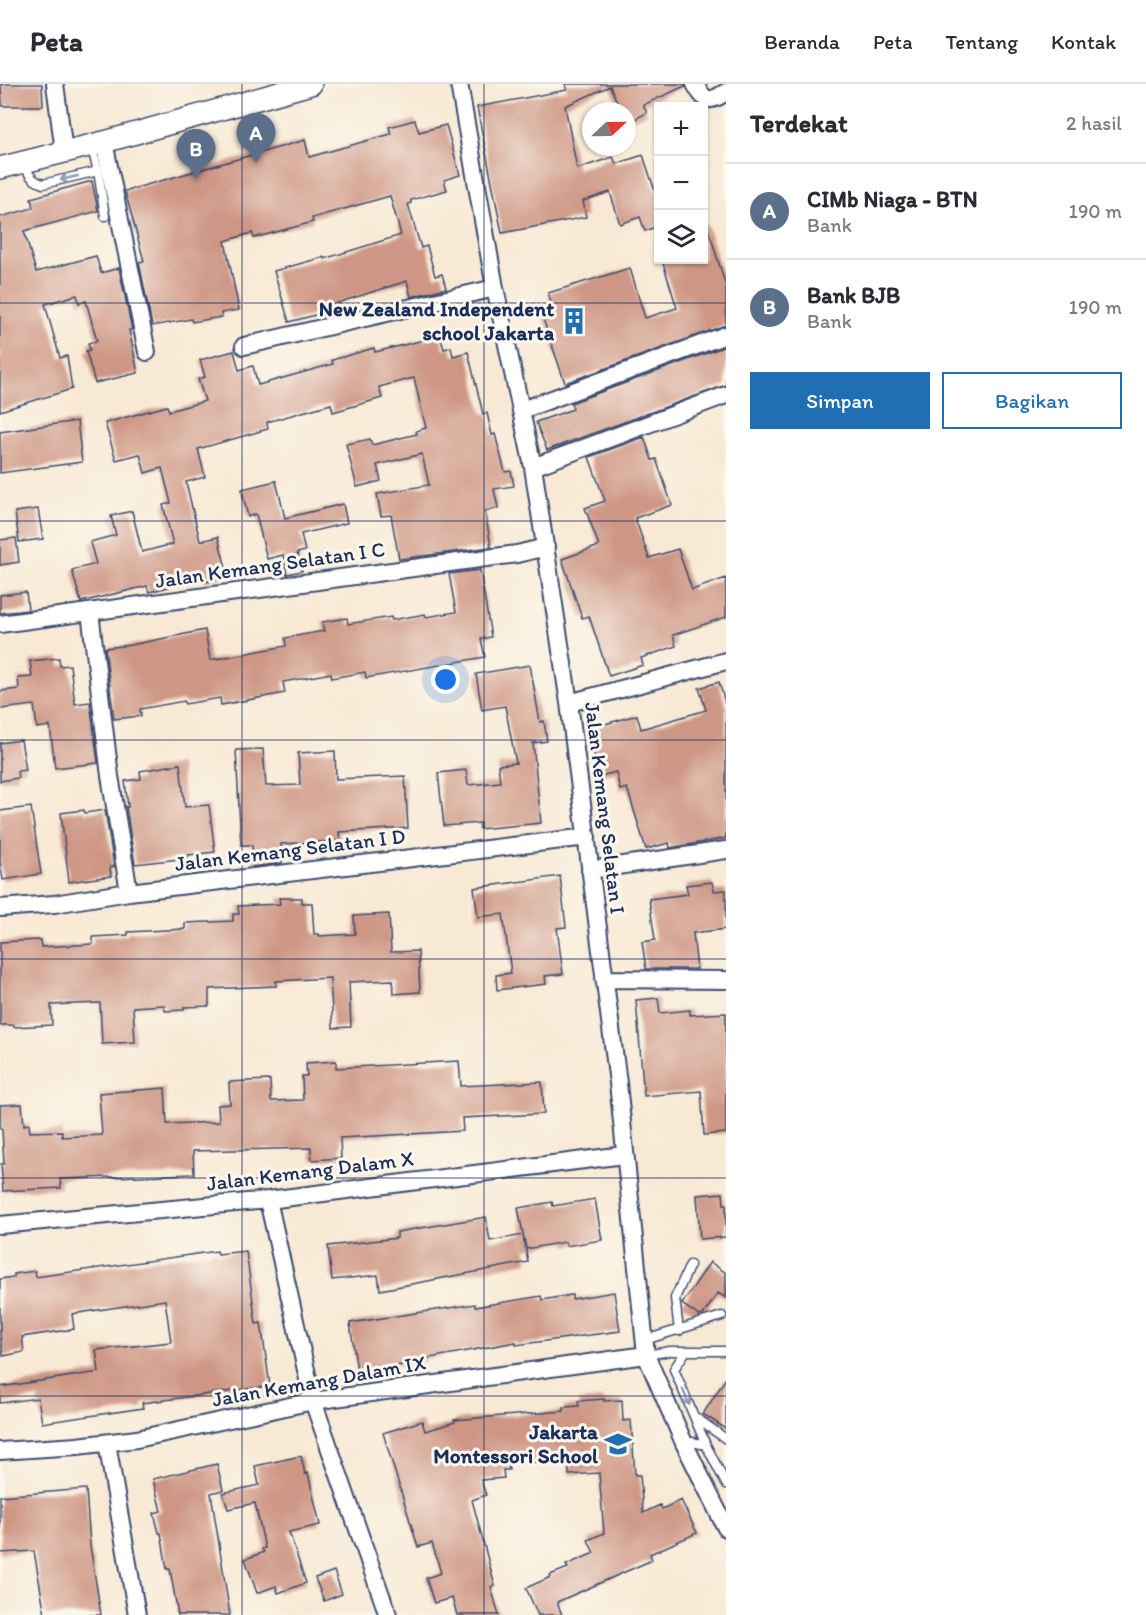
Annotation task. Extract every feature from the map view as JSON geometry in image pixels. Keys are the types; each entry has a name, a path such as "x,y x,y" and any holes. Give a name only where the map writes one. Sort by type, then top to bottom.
{"street":[{"path":"55,84 64,152"},
{"path":"0,168 97,143 281,88 311,84"},
{"name":"Jalan Kemang Selatan I","path":"459,84 495,288 533,467 569,703 604,979 646,1348 684,1443 726,1528"},
{"path":"695,84 701,94 710,100 726,92"},
{"path":"97,143 147,352"},
{"path":"244,346 495,288"},
{"path":"522,411 726,334"},
{"path":"533,467 726,395"},
{"name":"Jalan Kemang Selatan I C","path":"0,624 516,554 546,548"},
{"path":"90,612 110,776 129,892"},
{"path":"569,703 726,661"},
{"name":"Jalan Kemang Selatan I D","path":"0,908 54,904 129,892 586,837"},
{"path":"590,870 726,850"},
{"path":"604,979 726,980"},
{"name":"Jalan Kemang Dalam X","path":"0,1225 268,1200 624,1155"},
{"path":"268,1200 313,1401 388,1615"},
{"name":"Jalan Kemang Dalam IX","path":"0,1451 137,1439 313,1401 646,1348"},
{"path":"107,1443 137,1615"}],"lane":[{"path":"97,143 98,171 105,216"},
{"path":"24,162 28,174 34,181 43,184 98,171"},
{"path":"679,1331 675,1298 690,1265"},
{"path":"646,1348 679,1331 722,1316"},
{"path":"646,1348 670,1351 726,1351"},
{"path":"686,1351 674,1369 706,1445 726,1484"},
{"path":"694,1417 726,1439"},
{"path":"684,1443 706,1445"}],"building":[{"path":"1,84 42,84 43,106 2,106"},
{"path":"565,84 685,84 643,105 647,113 636,118 636,102 617,102 610,86 565,106 577,169 613,157 616,164 643,155 654,188 654,228 645,231 640,217 620,224 610,192 583,201 586,217 502,233 477,107 567,90"},
{"path":"415,120 419,132 446,125 460,175 444,180 447,190 411,200 408,204 421,248 427,246 435,276 442,274 446,288 411,297 407,281 337,303 338,309 289,322 274,271 324,257 324,259 401,235 390,196 312,218 313,222 254,238 252,233 225,241 239,310 221,313 222,317 192,322 191,319 152,326 139,262 144,261 125,191 305,140 309,157 391,134 389,127"},
{"path":"92,181 98,211 24,231 36,272 96,256 101,273 119,268 138,373 95,383 86,351 90,350 88,343 97,341 86,301 79,303 77,295 45,304 60,358 67,356 72,389 0,411 0,217 33,208 31,198"},
{"path":"708,228 726,286 726,325 565,383 540,310 552,306 548,293 630,268 645,318 677,308 663,264 708,264"},
{"path":"440,336 444,349 451,347 453,356 468,352 483,414 487,413 492,435 495,434 505,472 511,471 514,486 494,489 498,508 485,511 491,547 399,559 391,515 381,516 377,494 429,485 422,454 377,465 381,481 357,487 346,444 370,439 372,445 417,434 416,431 426,428 414,378 379,387 382,398 333,412 331,404 267,422 268,429 198,449 205,477 186,482 200,541 218,537 228,576 205,582 203,573 167,582 168,587 149,592 147,586 81,602 72,570 96,564 90,542 116,535 111,516 132,511 142,552 173,544 163,505 171,503 162,468 145,473 140,454 116,460 105,423 167,406 169,411 205,401 198,379 205,377 200,360 234,351 239,370 253,366 258,385 333,364 332,360 374,348 375,352"},
{"path":"726,346 726,385 547,450 536,422 573,409 571,403"},
{"path":"77,421 82,462 0,473 0,432"},
{"path":"644,437 652,460 656,459 672,505 635,518 649,558 678,549 692,590 726,578 726,617 673,635 676,646 641,658 643,665 609,676 589,616 582,618 562,559 599,546 585,508 605,501 589,457"},
{"path":"276,481 285,518 343,504 347,523 301,534 305,551 297,553 302,571 287,574 283,555 267,559 256,514 248,517 242,489"},
{"path":"38,509 43,539 19,542 15,512"},
{"path":"16,538 19,562 0,565 0,540"},
{"path":"480,570 491,637 481,639 485,657 366,678 365,672 332,678 331,673 283,682 285,693 221,705 220,698 185,704 184,701 140,709 141,716 114,719 105,648 205,630 210,660 286,646 285,638 324,631 322,622 347,618 348,624 391,617 392,620 425,614 426,617 456,612 449,574"},
{"path":"26,592 28,610 0,613 0,595"},
{"path":"59,658 60,666 70,665 75,704 90,702 98,763 55,768 50,726 37,728 34,705 0,709 0,691 19,689 18,678 32,677 30,661"},
{"path":"530,665 540,722 544,721 547,741 533,743 541,823 480,829 480,823 444,826 438,773 466,770 468,785 500,782 498,765 516,763 505,706 482,710 476,674"},
{"path":"719,682 726,706 726,838 670,848 669,843 646,849 627,788 620,790 616,772 600,776 587,729 637,715 641,729 706,710 699,688"},
{"path":"21,740 26,770 17,771 18,778 0,781 0,743"},
{"path":"263,749 266,786 300,785 298,753 335,751 336,779 405,776 408,828 339,832 340,841 281,844 282,863 253,867 252,845 241,845 236,750"},
{"path":"180,764 185,807 209,805 215,852 188,855 188,858 135,864 126,807 128,807 125,781 141,779 140,771"},
{"path":"31,807 41,874 3,880 0,861 0,811"},
{"path":"84,810 85,813 105,810 114,867 110,867 111,876 69,882 61,813"},
{"path":"560,876 566,927 557,928 563,974 545,976 546,984 497,990 496,975 511,973 503,914 478,917 474,888"},
{"path":"712,882 714,891 726,890 726,929 693,933 697,969 646,969 642,942 655,940 649,899 688,894 686,885"},
{"path":"279,898 302,898 302,903 312,903 314,934 319,934 319,936 355,934 354,916 389,914 391,952 418,951 420,992 394,994 393,980 349,982 351,1027 333,1028 330,978 276,981 276,986 209,989 209,1006 184,1007 184,1010 165,1011 164,1005 133,1007 135,1042 102,1044 100,1003 51,1005 52,1025 14,1027 14,1025 0,1025 0,942 40,940 41,947 93,944 93,937 128,935 128,932 185,929 185,923 233,921 233,914 239,914 238,906 280,904"},
{"path":"658,998 660,1013 690,1010 690,1015 726,1013 726,1133 704,1135 701,1091 644,1096 636,1000"},
{"path":"336,1061 336,1068 459,1061 461,1086 542,1082 544,1114 462,1118 463,1131 340,1138 341,1158 312,1160 311,1148 193,1151 194,1174 60,1179 61,1188 3,1191 1,1164 4,1164 0,1105 22,1104 24,1125 29,1124 30,1132 62,1131 62,1137 102,1135 99,1093 165,1088 167,1124 219,1122 218,1105 230,1104 229,1082 270,1080 271,1101 303,1100 302,1076 307,1076 306,1063"},
{"path":"723,1193 724,1204 726,1204 726,1237 700,1239 697,1195"},
{"path":"595,1199 602,1240 566,1246 565,1242 526,1249 518,1208 552,1202 553,1206"},
{"path":"486,1217 490,1241 523,1235 528,1262 380,1290 378,1275 332,1280 328,1246 397,1238 397,1232"},
{"path":"217,1251 218,1254 246,1251 256,1324 261,1323 270,1386 142,1403 143,1408 42,1423 38,1398 0,1403 0,1387 99,1372 96,1350 171,1342 165,1300 72,1314 74,1329 22,1337 24,1352 3,1356 0,1334 0,1279 35,1271 36,1277"},
{"path":"710,1262 726,1273 726,1298 718,1293 703,1315 699,1316 682,1304"},
{"path":"614,1292 620,1331 516,1345 516,1342 424,1359 424,1362 357,1371 350,1323 541,1296 542,1300 572,1295 572,1299"},
{"path":"726,1378 726,1429 703,1414"},
{"path":"604,1399 604,1401 622,1400 623,1421 631,1420 635,1475 640,1475 643,1513 660,1505 662,1509 681,1500 697,1533 650,1554 652,1560 557,1602 562,1615 538,1615 526,1588 568,1568 566,1565 594,1553 588,1540 604,1533 599,1473 569,1475 568,1460 508,1464 509,1470 503,1470 504,1478 481,1480 486,1495 472,1500 495,1586 491,1587 499,1615 457,1615 452,1598 434,1603 426,1578 441,1573 432,1543 418,1547 383,1433 422,1421 425,1431 455,1422 454,1420 564,1411 564,1407 579,1406 578,1401"},
{"path":"301,1456 305,1474 308,1473 320,1525 289,1532 306,1583 278,1593 276,1586 257,1593 245,1559 264,1552 262,1549 265,1548 255,1503 228,1509 223,1493 259,1485 255,1466"},
{"path":"217,1464 223,1490 211,1493 230,1615 178,1615 170,1569 167,1569 161,1533 159,1533 154,1513 161,1511 153,1479"},
{"path":"86,1489 90,1545 101,1615 45,1615 34,1551 0,1553 0,1496"},
{"path":"334,1571 342,1594 324,1601 315,1578"}],"place":[{"name":"CIMb Niaga - BTN","path":"256,163"},
{"name":"Bank BJB","path":"196,179"},
{"name":"New Zealand Independent school Jakarta","path":"574,321"},
{"name":"Jakarta Montessori School","path":"618,1444"}]}
